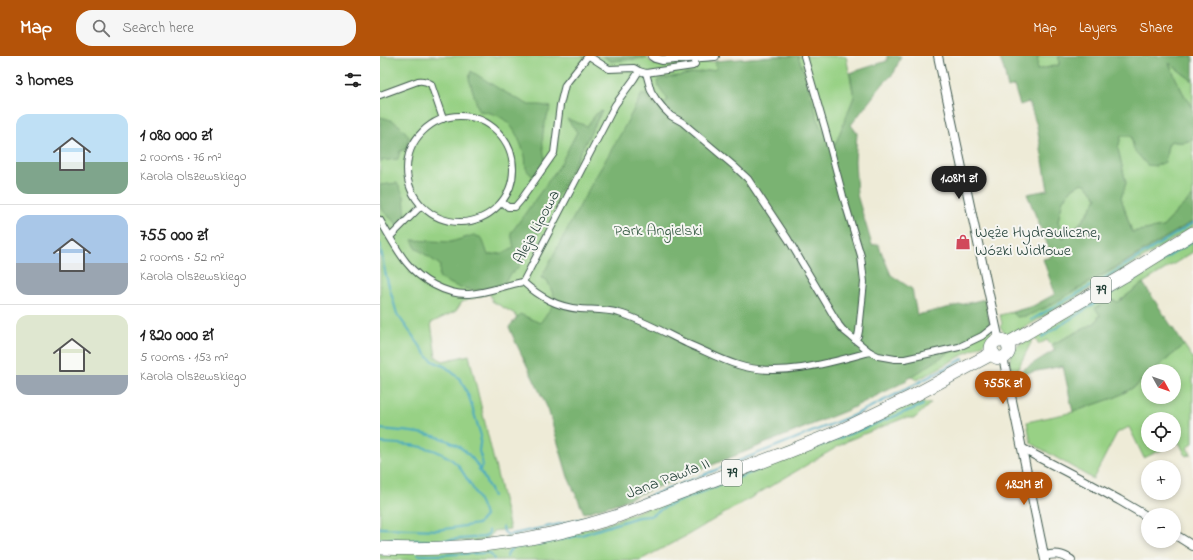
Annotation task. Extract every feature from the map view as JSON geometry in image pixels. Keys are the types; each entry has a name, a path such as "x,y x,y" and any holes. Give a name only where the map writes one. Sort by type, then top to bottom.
{"main road":[{"name":"79","path":"1003,342 1124,276 1193,233"},
{"path":"998,355 1008,354 1009,347 1003,342"},
{"name":"Jana Pawła II","path":"380,548 442,549 500,544 550,535 590,525 615,517 828,436 998,355"}],"street":[{"path":"588,56 609,69 634,68 646,73 693,66 696,58"},
{"name":"Aleja Lipowa","path":"502,202 508,207 515,207 554,154 560,105 565,85 588,56"},
{"path":"652,56 662,60 715,56"},
{"path":"804,56 824,125 842,196 861,256 864,282 859,331 855,340"},
{"path":"938,56 1003,342"},
{"name":"Aleja Lipowa","path":"380,220 410,266 435,285 454,293 470,294 486,292 523,282 615,105 639,71"},
{"path":"646,73 651,91 671,116 682,122 748,179 788,239 839,325 863,348 878,356 905,359 959,347 982,336 992,328"},
{"path":"380,95 422,80 431,84 443,118"},
{"path":"460,116 480,120 495,129 506,143 512,160 512,176 502,202 486,215 466,222 444,219 431,214 421,206 409,185 407,171 410,150 420,134 426,128 443,118 460,116"},
{"path":"391,236 421,206"},
{"path":"523,282 546,299 556,304 567,307 611,311 623,314 711,355 746,367 770,370 791,370 846,359 870,352"},
{"path":"998,355 1023,449 1045,558 1057,554 1066,556 1071,560"},
{"path":"1023,449 1141,513"},
{"path":"1181,538 1193,546"}],"green space":[{"name":"Park Angielski","path":"380,56 603,56 611,61 647,58 653,64 662,65 693,61 710,62 775,56 846,56 854,97 835,146 867,316 988,317 992,339 917,380 894,367 520,327 515,314 492,301 490,293 462,302 456,311 431,323 436,357 443,361 469,355 510,529 493,531 490,537 474,541 380,543"},
{"path":"603,56 646,56 647,58 611,61"},
{"name":"Park Angielski","path":"775,56 798,56 820,126 835,145 854,97 850,73 887,61 887,56 901,56 894,73 882,85 851,125 857,133 855,161 857,195 872,245 878,244 891,275 912,289 917,315 985,299 990,324 982,332 902,383 848,410 618,503 584,513 568,477 548,409 509,327 520,314 540,323 556,301 547,280 541,278 642,94 645,94 656,108 668,100 658,85 657,81 661,79 717,69 715,61"},
{"path":"999,56 1038,56 1037,70 1059,65 1059,56 1193,56 1193,81 1169,63 1176,80 1193,107 1193,139 1182,142 1171,141 1168,145 1165,162 1156,166 1147,165 1134,150 1131,136 1121,136 1118,149 1126,183 1121,198 1132,232 1163,227 1193,196 1193,221 1045,308 1027,316 1017,317 1012,312 1033,306 1055,294 1043,259 1051,257 1048,246 1027,194 1048,190 1037,126 1029,102 1020,105 1014,86 1008,88","holes":["1082,183 1087,185 1097,198 1079,225 1063,238 1058,221 1063,200 1073,188"]},
{"path":"1038,56 1059,56 1059,65 1036,70"},
{"path":"1168,62 1193,81 1193,107 1183,92"},
{"path":"471,71 501,90 529,105 551,107 543,134 543,147 546,162 534,178 528,172 522,147 510,125 498,116 479,111 469,79"},
{"path":"602,111 525,258 504,283 482,290 473,290 460,288 439,278 440,265 416,248 412,240 451,242 474,235 482,238 488,255 503,253 514,248 511,233 560,165 577,132 567,119 587,126 596,114"},
{"path":"380,117 397,124 409,137 406,149 400,151 398,159 380,161"},
{"path":"1121,136 1131,136 1165,162 1168,145 1171,141 1182,142 1193,139 1193,196 1163,227 1132,232 1121,198 1126,183 1118,149"},
{"path":"397,183 404,196 406,217 398,225 385,213 380,205 380,185"},
{"path":"1082,183 1087,185 1097,198 1082,220 1074,229 1062,238 1058,221 1063,200 1073,188"},
{"path":"1193,221 1193,227 1012,335 1008,334 1001,328 1000,326 1002,324 1000,315 1012,312 1017,317 1045,308 1128,261"},
{"path":"1193,239 1193,252 1143,283 1118,302 1096,308 1100,314 1095,323 1051,345 1047,340 1039,344 1034,337 1014,376 1010,359 1012,349 1095,300"},
{"path":"1143,283 1184,345 1161,364 1141,364 1141,381 1136,386 1116,397 1073,412 1063,366 1016,375 1055,350 1051,345 1095,323 1100,315 1095,308 1111,300 1118,302"},
{"path":"1184,345 1193,358 1193,443 1187,448 1191,454 1186,456 1181,446 1181,412 1141,412 1141,452 1129,427 1117,433 1093,479 1031,443 1027,422 1073,412 1116,397 1136,386 1141,381 1141,404 1181,404 1181,364 1161,364"},
{"path":"911,402 931,403 915,418 904,418 849,440 686,536 640,560 380,560 380,553 599,527"},
{"path":"1141,452 1157,452 1144,458"}],"waterway":[{"path":"1031,320 1103,279 1193,223"},
{"path":"1042,337 1193,241"},
{"path":"380,244 385,272 397,314 428,357 446,367 461,380 469,397 481,436 479,451 483,465 479,470"},
{"path":"503,527 504,532 508,535 574,521 621,507 852,416 963,359"},
{"path":"809,450 923,405"},
{"path":"380,429 429,435 453,443 463,449 472,458 493,496"},
{"path":"380,443 411,445 431,449 449,458 457,464 471,485 481,504 485,516 478,524 438,530 380,528"},
{"path":"507,557 512,548 546,543 581,535 638,517 650,516 667,506 760,469"},
{"path":"380,539 433,541 484,537 489,533 489,530"},
{"path":"418,555 490,553 494,559"}],"place":[{"name":"Węże Hydrauliczne, Wózki Widłowe","path":"963,242"}]}
